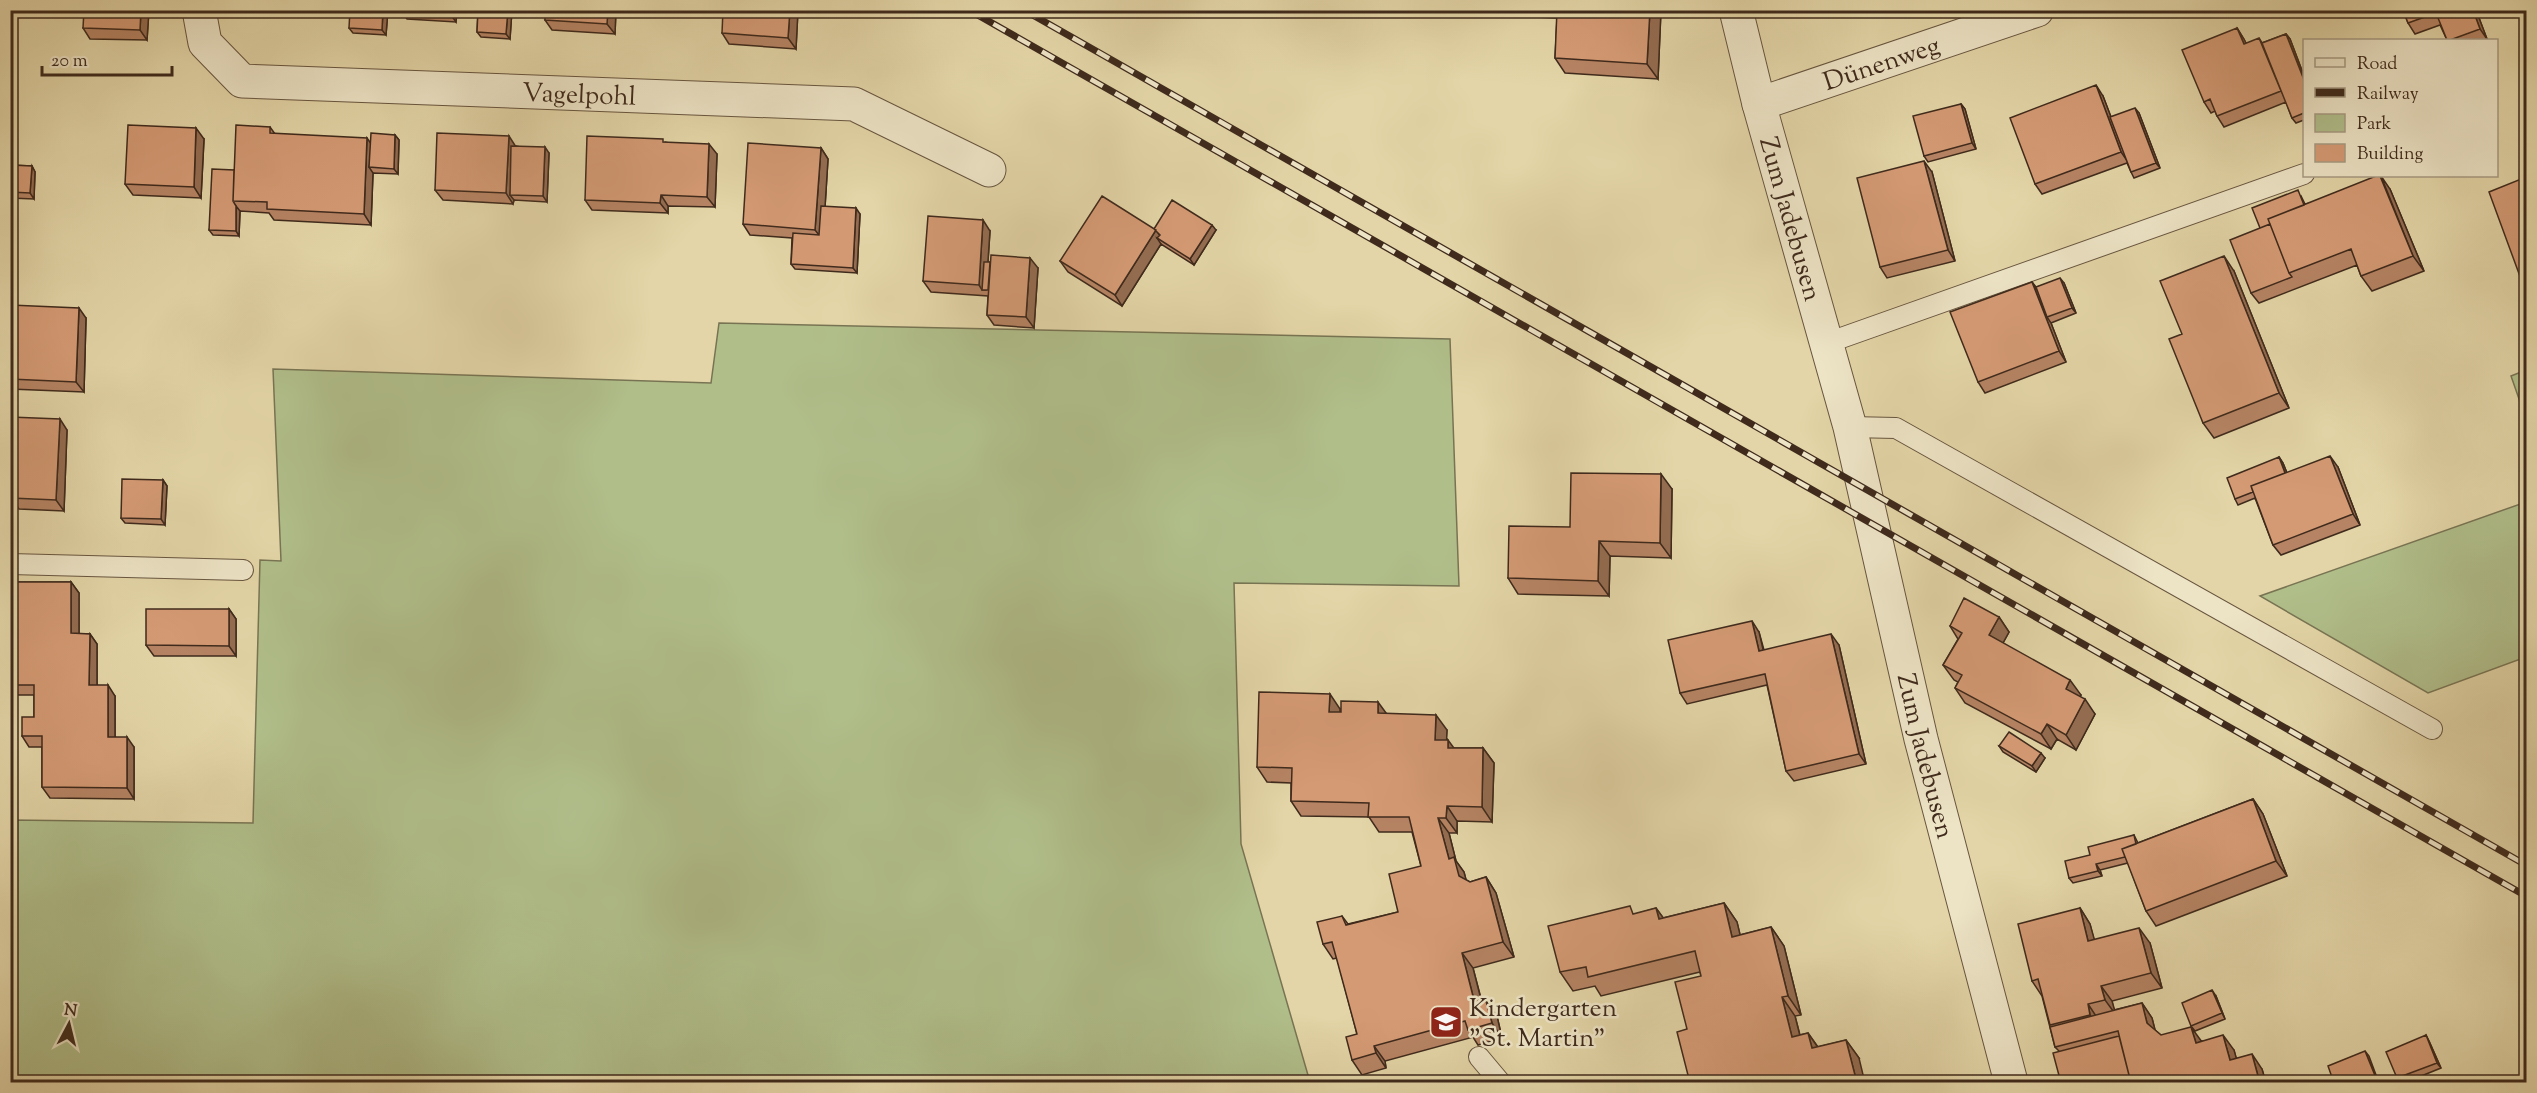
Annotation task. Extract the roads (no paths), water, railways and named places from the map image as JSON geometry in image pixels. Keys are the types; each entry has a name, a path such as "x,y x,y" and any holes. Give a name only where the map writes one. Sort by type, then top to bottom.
{"street":[{"name":"Vagelpohl","path":"199,10 205,43 242,81 854,104 989,170"},
{"name":"Zum Jadebusen","path":"1736,10 1759,104 1850,428 1921,739 2011,1083"},
{"name":"Dünenweg","path":"1759,104 2037,10"}],"lane":[{"path":"1827,343 2303,174"},
{"path":"1850,428 1896,428 2432,729"},
{"path":"10,564 243,570"},
{"path":"1479,1057 1500,1083"}],"railway":[{"path":"969,10 2526,896"},
{"path":"1024,10 2526,865"}],"place":[{"name":"Kindergarten \"St. Martin\"","path":"1446,1022"}]}
